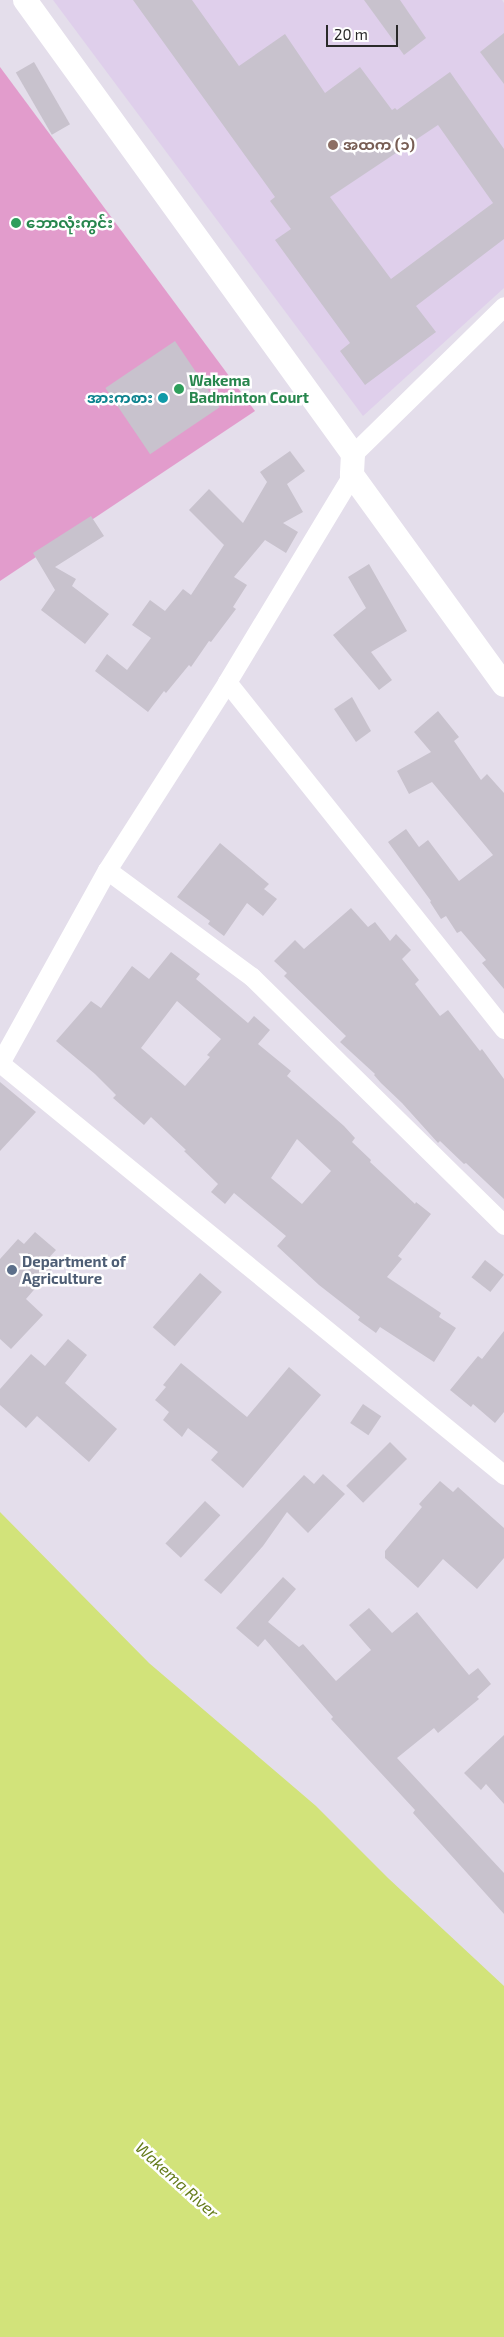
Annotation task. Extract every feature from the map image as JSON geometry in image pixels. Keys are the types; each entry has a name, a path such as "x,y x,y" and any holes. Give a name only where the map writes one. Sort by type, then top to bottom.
{"street":[{"path":"25,0 353,465 504,684"},
{"path":"504,306 353,465 227,682 107,870 0,1063 504,1475"},
{"path":"227,682 504,1029"},
{"path":"107,870 252,977 504,1225"}],"shaded area":[{"name":"အထက (၁)","path":"53,0 502,0 504,3 504,288 363,416"},
{"path":"0,67 255,411 0,581"}],"water":[{"name":"Wakema River","path":"0,1512 149,1663 316,1806 388,1878 504,1986 504,2337 0,2337"}],"building":[{"path":"133,0 192,0 239,66 285,34 325,93 360,67 392,110 395,108 397,110 450,72 504,149 504,239 416,306 436,332 365,385 340,351 350,343 275,240 291,229 270,201 275,197","holes":["438,125 493,203 391,279 330,197"]},
{"path":"364,0 400,0 426,38 404,55"},
{"path":"504,33 504,84 480,52"},
{"path":"34,62 70,124 52,135 16,72"},
{"name":"အားကစား","path":"175,341 220,407 150,454 105,388"},
{"path":"290,451 305,471 287,484 303,512 283,523 298,532 286,553 265,540 234,577 247,585 233,607 236,609 211,642 209,641 191,667 189,665 166,693 164,691 148,712 95,671 107,654 127,670 151,638 132,625 150,600 165,611 183,589 191,595 224,545 189,510 209,489 243,523 267,482 260,472"},
{"path":"91,516 104,536 55,567 76,579 72,586 109,614 85,644 41,610 55,590 33,553"},
{"path":"369,564 407,631 371,652 392,680 379,690 333,635 366,608 348,577"},
{"path":"352,697 371,731 356,742 334,709"},
{"path":"438,711 459,737 454,741 481,780 487,774 504,793 504,989 482,963 486,960 461,931 457,933 446,916 441,919 431,901 388,842 406,829 419,847 428,840 459,881 493,855 432,782 409,794 397,771 431,752 414,732"},
{"path":"220,843 269,884 264,889 277,899 263,916 247,903 224,936 208,924 210,921 177,897"},
{"path":"351,908 368,927 375,922 390,941 396,934 411,950 402,959 419,980 415,984 440,1016 448,1010 480,1051 482,1049 504,1079 504,1199 466,1163 464,1164 440,1141 438,1143 381,1083 375,1074 340,1042 346,1036 284,976 287,973 274,961 295,940 304,949"},
{"path":"171,952 200,974 196,979 248,1023 254,1016 270,1030 258,1044 291,1071 287,1076 344,1126 355,1138 352,1142 371,1160 370,1162 415,1204 416,1202 431,1214 398,1256 402,1259 387,1277 441,1313 439,1317 456,1328 434,1362 380,1327 376,1333 358,1320 360,1317 319,1285 277,1246 286,1236 234,1193 225,1204 211,1192 218,1184 184,1151 186,1150 151,1117 144,1125 113,1098 116,1095 95,1074 56,1041 91,1001 101,1008 132,966 149,979","holes":["177,1001 221,1039 207,1055 210,1057 185,1086 141,1048","297,1139 331,1171 302,1204 271,1178"]},
{"path":"0,1082 36,1112 0,1151"},
{"path":"35,1232 56,1250 45,1262 52,1269 26,1299 43,1315 11,1349 0,1339 0,1259 18,1239 24,1244"},
{"path":"485,1260 504,1275 490,1292 471,1277"},
{"path":"200,1273 222,1292 175,1346 153,1327"},
{"path":"504,1331 504,1412 495,1423 473,1404 471,1407 450,1390 478,1356 482,1359"},
{"path":"68,1339 87,1355 65,1383 117,1429 89,1462 37,1416 26,1428 0,1405 0,1389 31,1354 45,1366"},
{"path":"181,1363 247,1417 289,1367 321,1395 243,1488 211,1460 218,1452 188,1428 182,1437 163,1420 169,1412 155,1400 166,1387 163,1385"},
{"path":"363,1404 381,1416 368,1435 350,1423"},
{"path":"390,1442 407,1459 363,1503 346,1486"},
{"path":"323,1474 345,1494 308,1533 287,1512 263,1546 221,1594 204,1580 304,1475 314,1484"},
{"path":"440,1481 453,1492 458,1487 504,1528 504,1558 477,1589 443,1559 418,1588 385,1558 385,1551 422,1507 419,1504"},
{"path":"205,1501 220,1515 181,1558 165,1543"},
{"path":"283,1577 296,1589 268,1622 299,1647 303,1644 336,1681 371,1650 349,1625 369,1608 392,1633 417,1612 469,1675 478,1668 491,1684 477,1697 479,1699 438,1733 434,1728 397,1758 504,1873 504,1914 413,1813 415,1810 331,1719 333,1717 265,1639 258,1647 236,1628"},
{"path":"504,1735 504,1804 486,1784 481,1790 464,1773"}],"place":[{"name":"အထက (၁)","path":"333,145"},
{"name":"ဘောလုံးကွင်း","path":"16,223"},
{"name":"Wakema Badminton Court","path":"179,389"},
{"name":"အားကစား","path":"163,398"},
{"name":"Department of Agriculture","path":"12,1270"}]}
